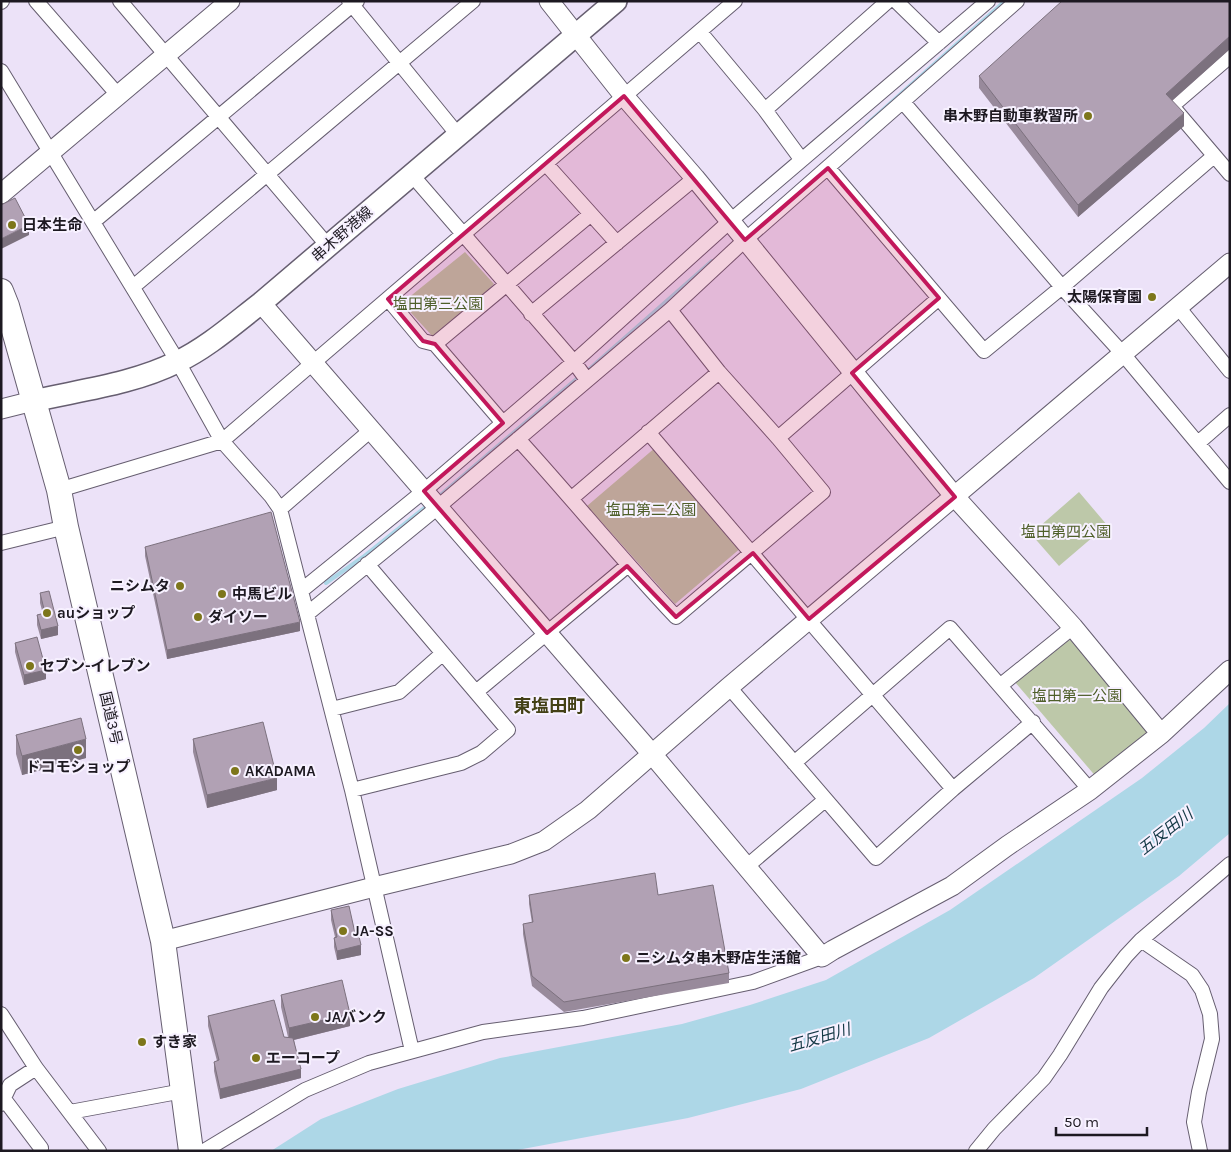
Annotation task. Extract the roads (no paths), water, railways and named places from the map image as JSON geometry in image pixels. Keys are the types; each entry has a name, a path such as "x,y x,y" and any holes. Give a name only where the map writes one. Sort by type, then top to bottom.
{"highway":[{"name":"国道3号","path":"3,301 59,490 163,941 191,1151"}],"main road":[{"name":"串木野港線","path":"33,401 150,373 178,362 213,340 261,303 616,1"}],"street":[{"path":"36,1 118,95"},
{"path":"120,1 328,246"},
{"path":"1,194 230,1"},
{"path":"133,287 473,1"},
{"path":"549,1 624,96 695,178 729,222 956,497 1073,627 1161,734"},
{"path":"59,490 222,441 735,1"},
{"path":"764,110 888,1"},
{"path":"896,1 939,43"},
{"path":"302,590 424,491 574,362 729,222 988,1"},
{"path":"307,614 438,507 670,310 745,240 1017,1"},
{"path":"93,222 353,3 458,135"},
{"path":"700,32 764,110 801,160"},
{"path":"1230,56 1172,106 1230,174"},
{"path":"3,77 133,287 222,441 271,496 280,509 352,790 412,1051"},
{"path":"903,102 1062,287 1123,354 1230,482"},
{"path":"828,168 984,351 1062,287 1214,156"},
{"path":"546,164 617,242"},
{"path":"412,175 574,362 587,380"},
{"path":"531,314 695,178"},
{"path":"435,344 591,214"},
{"path":"163,941 511,854 544,841 588,810 729,687 956,497 1230,263"},
{"path":"778,438 939,298"},
{"path":"388,299 423,341 435,344 503,423"},
{"path":"261,303 652,754 822,957"},
{"path":"1178,307 1230,371"},
{"path":"518,439 572,498 628,566 676,617 753,553 823,492 719,372 670,310"},
{"path":"572,498 719,372"},
{"path":"1,409 33,401"},
{"path":"1198,443 1230,414"},
{"path":"280,509 371,430"},
{"path":"648,432 810,619 953,789"},
{"path":"1,543 66,527"},
{"path":"352,790 461,763 480,754 508,730 367,564"},
{"path":"476,692 628,566"},
{"path":"1001,685 1073,627"},
{"path":"794,763 950,628 1090,790"},
{"path":"332,708 399,692 442,654"},
{"path":"204,1151 305,1090 369,1063 483,1032 583,1018 753,982 822,957 952,886 1090,790 1161,734 1230,670"},
{"path":"729,687 876,858 953,789 1033,722"},
{"path":"746,866 825,800"},
{"path":"976,1151 994,1128 1044,1078 1100,988 1126,956 1141,940 1230,864"},
{"path":"1141,940 1192,975 1202,990 1210,1014 1212,1039 1198,1092 1194,1122 1200,1151"},
{"path":"1,1014 36,1068 99,1151"},
{"path":"36,1068 10,1085 2,1101 40,1148"},
{"path":"70,1112 183,1091"}],"water":[{"name":"五反田川","path":"1230,703 1230,833 1179,876 1034,978 929,1038 801,1089 688,1118 512,1151 271,1151 321,1119 398,1089 500,1058 682,1024 750,1005 826,980 950,910 1142,778 1204,728"}],"waterway":[{"path":"867,124 1005,1"},
{"path":"586,372 712,261"},
{"path":"437,498 580,376"},
{"path":"326,583 363,557 428,505"}],"place":[{"name":"串木野自動車教習所","path":"1088,116"},
{"name":"日本生命","path":"12,225"},
{"name":"太陽保育園","path":"1152,297"},
{"name":"ニシムタ","path":"180,586"},
{"name":"中馬ビル","path":"222,594"},
{"name":"auショップ","path":"47,613"},
{"name":"ダイソー","path":"198,617"},
{"name":"セブン-イレブン","path":"30,666"},
{"name":"ドコモショップ","path":"78,750"},
{"name":"AKADAMA","path":"235,771"},
{"name":"JA-SS","path":"343,931"},
{"name":"ニシムタ串木野店生活館","path":"626,958"},
{"name":"JAバンク","path":"315,1017"},
{"name":"すき家","path":"142,1042"},
{"name":"エーコープ","path":"256,1058"}],"district":[{"name":"東塩田町","path":"549,706"}],"park label":[{"name":"塩田第三公園","path":"438,304"},
{"name":"塩田第二公園","path":"651,510"},
{"name":"塩田第四公園","path":"1066,532"},
{"name":"塩田第一公園","path":"1077,696"}]}
